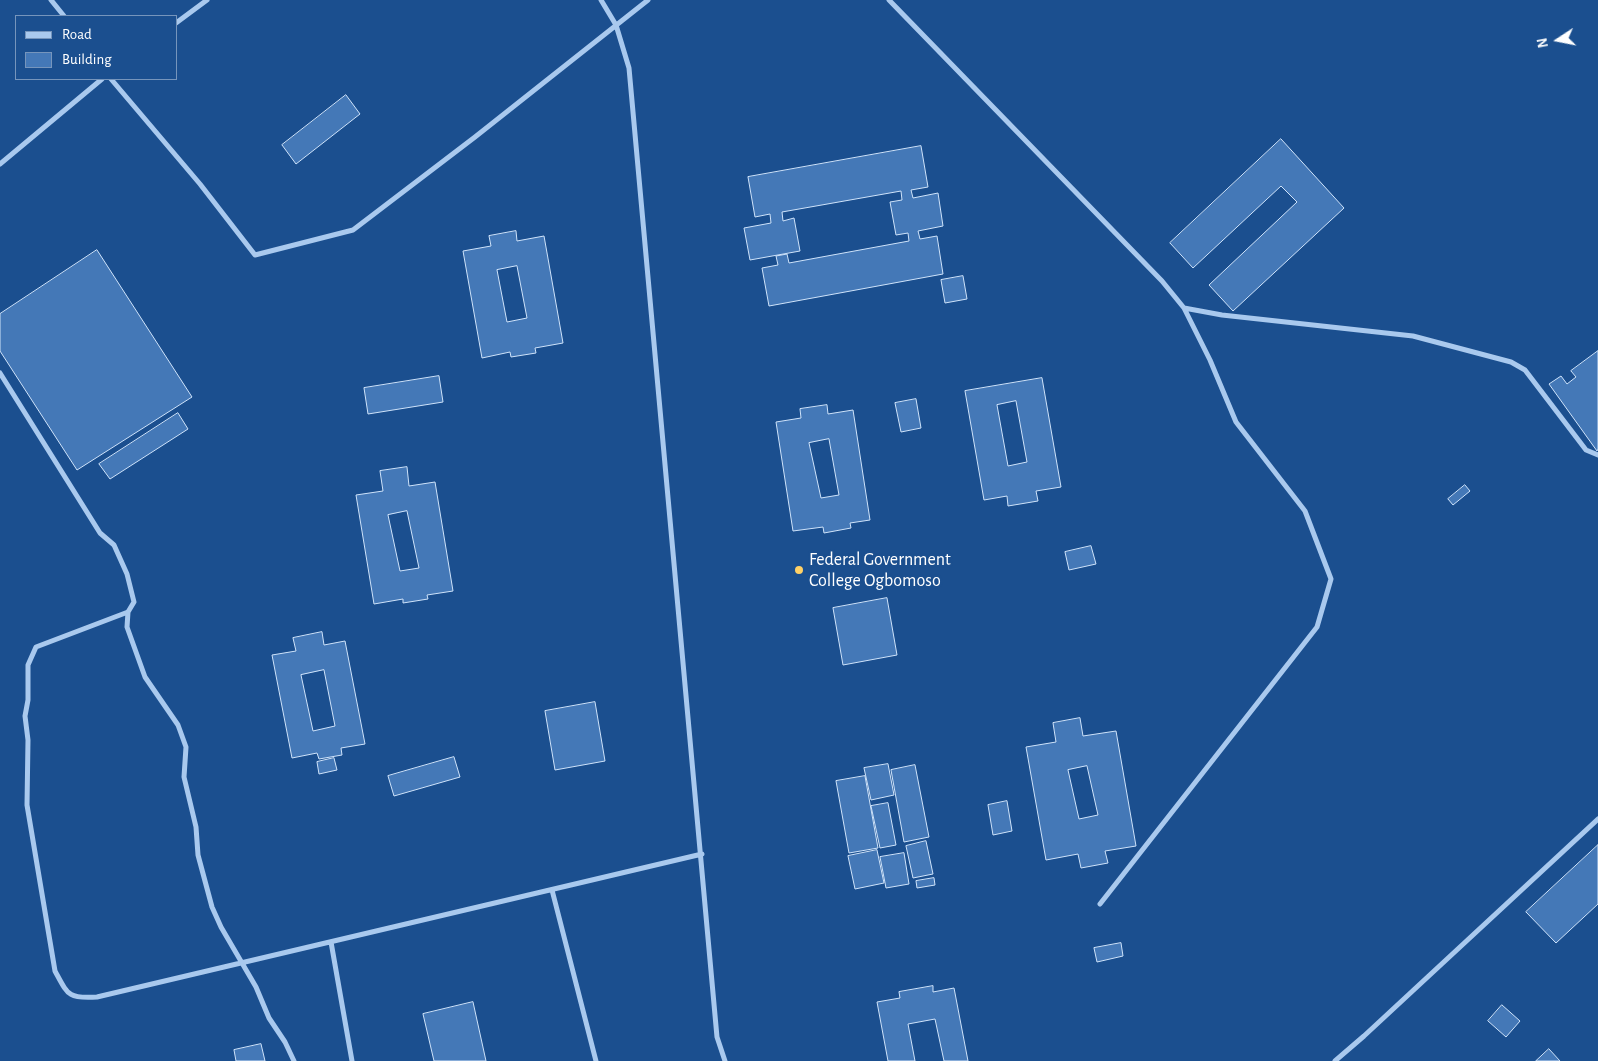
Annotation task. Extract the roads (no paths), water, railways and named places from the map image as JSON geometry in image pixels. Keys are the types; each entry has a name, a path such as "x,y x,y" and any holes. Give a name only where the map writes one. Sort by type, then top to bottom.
{"street":[{"path":"51,0 63,15"},
{"path":"178,22 207,0"},
{"path":"601,0 616,24 629,68 702,854 717,1038 725,1061"},
{"path":"112,80 200,184 254,256 352,230 475,138 648,0"},
{"path":"889,0 1156,274 1184,308 1210,360 1236,422 1305,511 1330,579 1317,627 1100,904"},
{"path":"0,164 101,80"},
{"path":"1184,308 1222,315 1414,336 1511,362 1525,370 1586,450 1598,455"},
{"path":"0,373 100,533 114,545 127,574 134,602 128,612 127,627 145,677 178,725 186,747 184,777 196,828 198,856 212,907 221,928 256,987 269,1018 285,1042 294,1061"},
{"path":"128,612 36,647 28,665 28,700 25,716 28,740 27,805 55,971 66,992 78,999 97,997 702,854"},
{"path":"1335,1061 1598,819"},
{"path":"552,890 596,1061"},
{"path":"330,942 352,1058 347,1061"}],"place":[{"name":"Federal Government College Ogbomoso","path":"799,570"}]}
